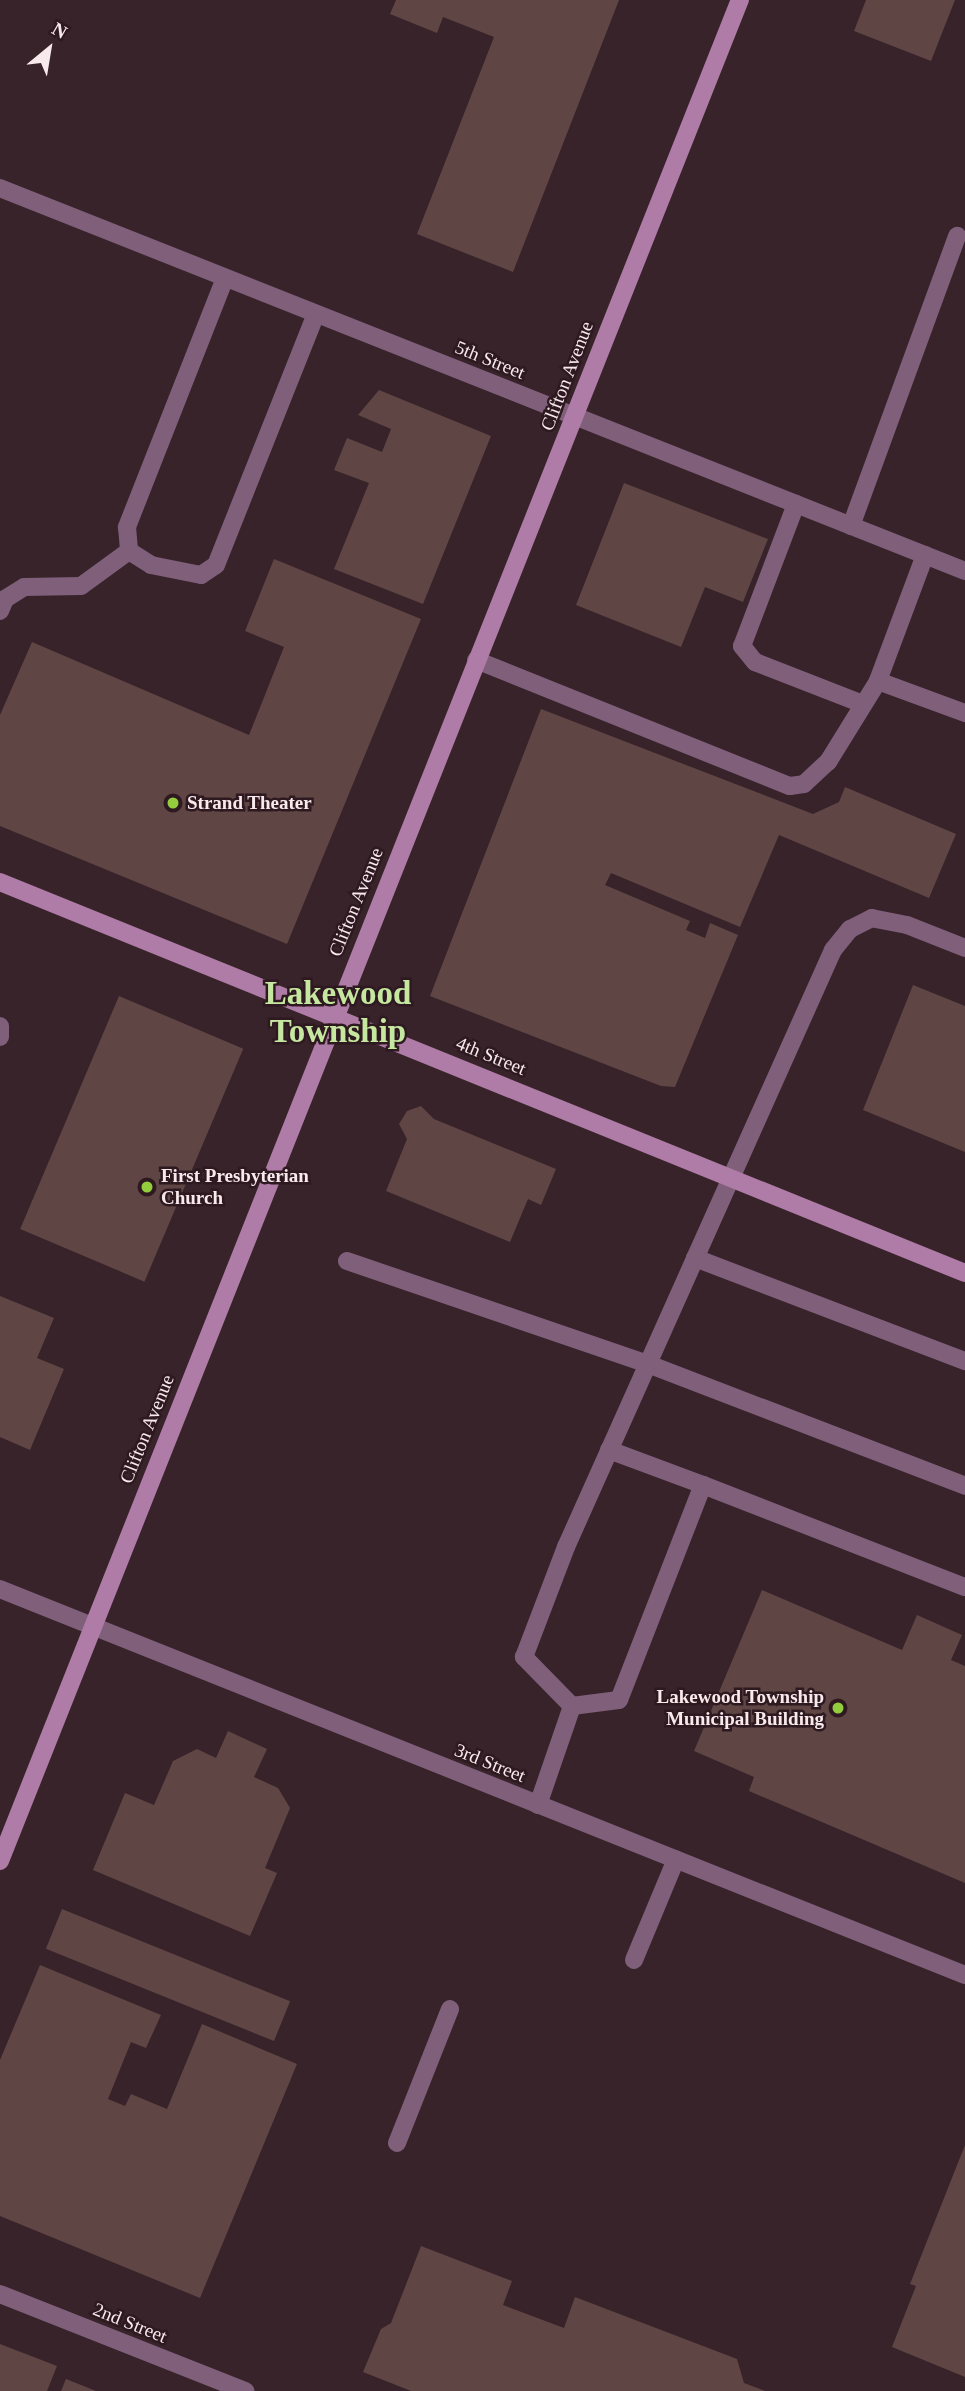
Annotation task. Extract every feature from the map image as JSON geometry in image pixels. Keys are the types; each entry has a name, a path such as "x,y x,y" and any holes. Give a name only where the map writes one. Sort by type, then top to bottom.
{"street":[{"name":"Clifton Avenue","path":"0,1861 333,1014 740,0"},
{"name":"5th Street","path":"0,188 965,571"},
{"path":"851,526 957,236"},
{"path":"129,551 127,527 225,278"},
{"path":"129,551 150,565 181,574 201,575 215,565 316,314"},
{"path":"796,504 742,646 755,662 863,704"},
{"path":"0,611 5,598 24,587 81,586 129,551"},
{"path":"476,660 790,786 804,784 828,762 878,681 925,555"},
{"path":"878,681 965,713"},
{"name":"4th Street","path":"0,883 333,1014 965,1273"},
{"path":"572,1706 524,1657 609,1450 832,950 850,929 872,918 907,925 965,948"},
{"path":"0,1026 0,1037"},
{"path":"695,1258 965,1361"},
{"path":"347,1261 648,1364 965,1486"},
{"path":"609,1450 965,1587"},
{"path":"572,1706 620,1700 703,1485"},
{"name":"3rd Street","path":"0,1589 965,1975"},
{"path":"538,1805 572,1706"},
{"path":"634,1960 676,1859"},
{"path":"397,2143 450,2009"},
{"name":"2nd Street","path":"0,2294 244,2391"}],"building":[{"path":"396,0 619,0 513,272 417,234 494,37 443,17 437,33 390,14"},
{"path":"866,0 955,0 931,61 854,31"},
{"path":"379,390 491,436 423,604 334,569 369,483 334,470 347,438 382,452 391,429 358,415"},
{"path":"624,483 768,539 743,602 705,587 681,647 576,605"},
{"name":"Strand Theater","path":"274,559 421,619 287,944 0,826 0,715 32,642 249,735 284,647 245,631"},
{"path":"541,709 813,814 839,802 845,787 956,834 929,898 779,835 740,927 611,873 605,885 690,921 686,930 705,938 710,923 738,935 675,1087 661,1086 430,996"},
{"path":"913,985 965,1006 965,1152 863,1110"},
{"path":"119,996 243,1049 144,1282 20,1229"},
{"path":"421,1106 434,1119 556,1169 541,1205 528,1199 510,1242 386,1191 407,1139 399,1124 407,1111"},
{"path":"0,1296 54,1318 37,1358 64,1369 30,1450 0,1437"},
{"name":"Lakewood Township Municipal Building","path":"762,1590 902,1650 917,1615 962,1635 951,1660 965,1666 965,1883 749,1791 754,1777 694,1751"},
{"path":"228,1731 267,1749 254,1777 278,1788 290,1808 265,1868 277,1873 250,1936 93,1870 125,1793 154,1805 173,1761 197,1749 216,1758"},
{"path":"62,1909 290,2001 274,2041 46,1949"},
{"path":"40,1965 161,2015 146,2048 131,2042 108,2099 125,2106 131,2094 167,2109 202,2024 297,2064 200,2298 0,2216 0,2060"},
{"path":"965,2145 965,2377 892,2347 916,2286 910,2284"},
{"path":"421,2246 512,2281 503,2305 564,2328 575,2297 737,2359 744,2383 765,2391 411,2391 363,2372 381,2329 391,2323"},
{"path":"0,2344 57,2366 47,2391 0,2391"},
{"path":"66,2379 96,2391 61,2391"}],"place":[{"name":"Strand Theater","path":"173,803"},
{"name":"First Presbyterian Church","path":"147,1187"},
{"name":"Lakewood Township Municipal Building","path":"838,1708"}],"district":[{"name":"Lakewood Township","path":"338,1013"}]}
